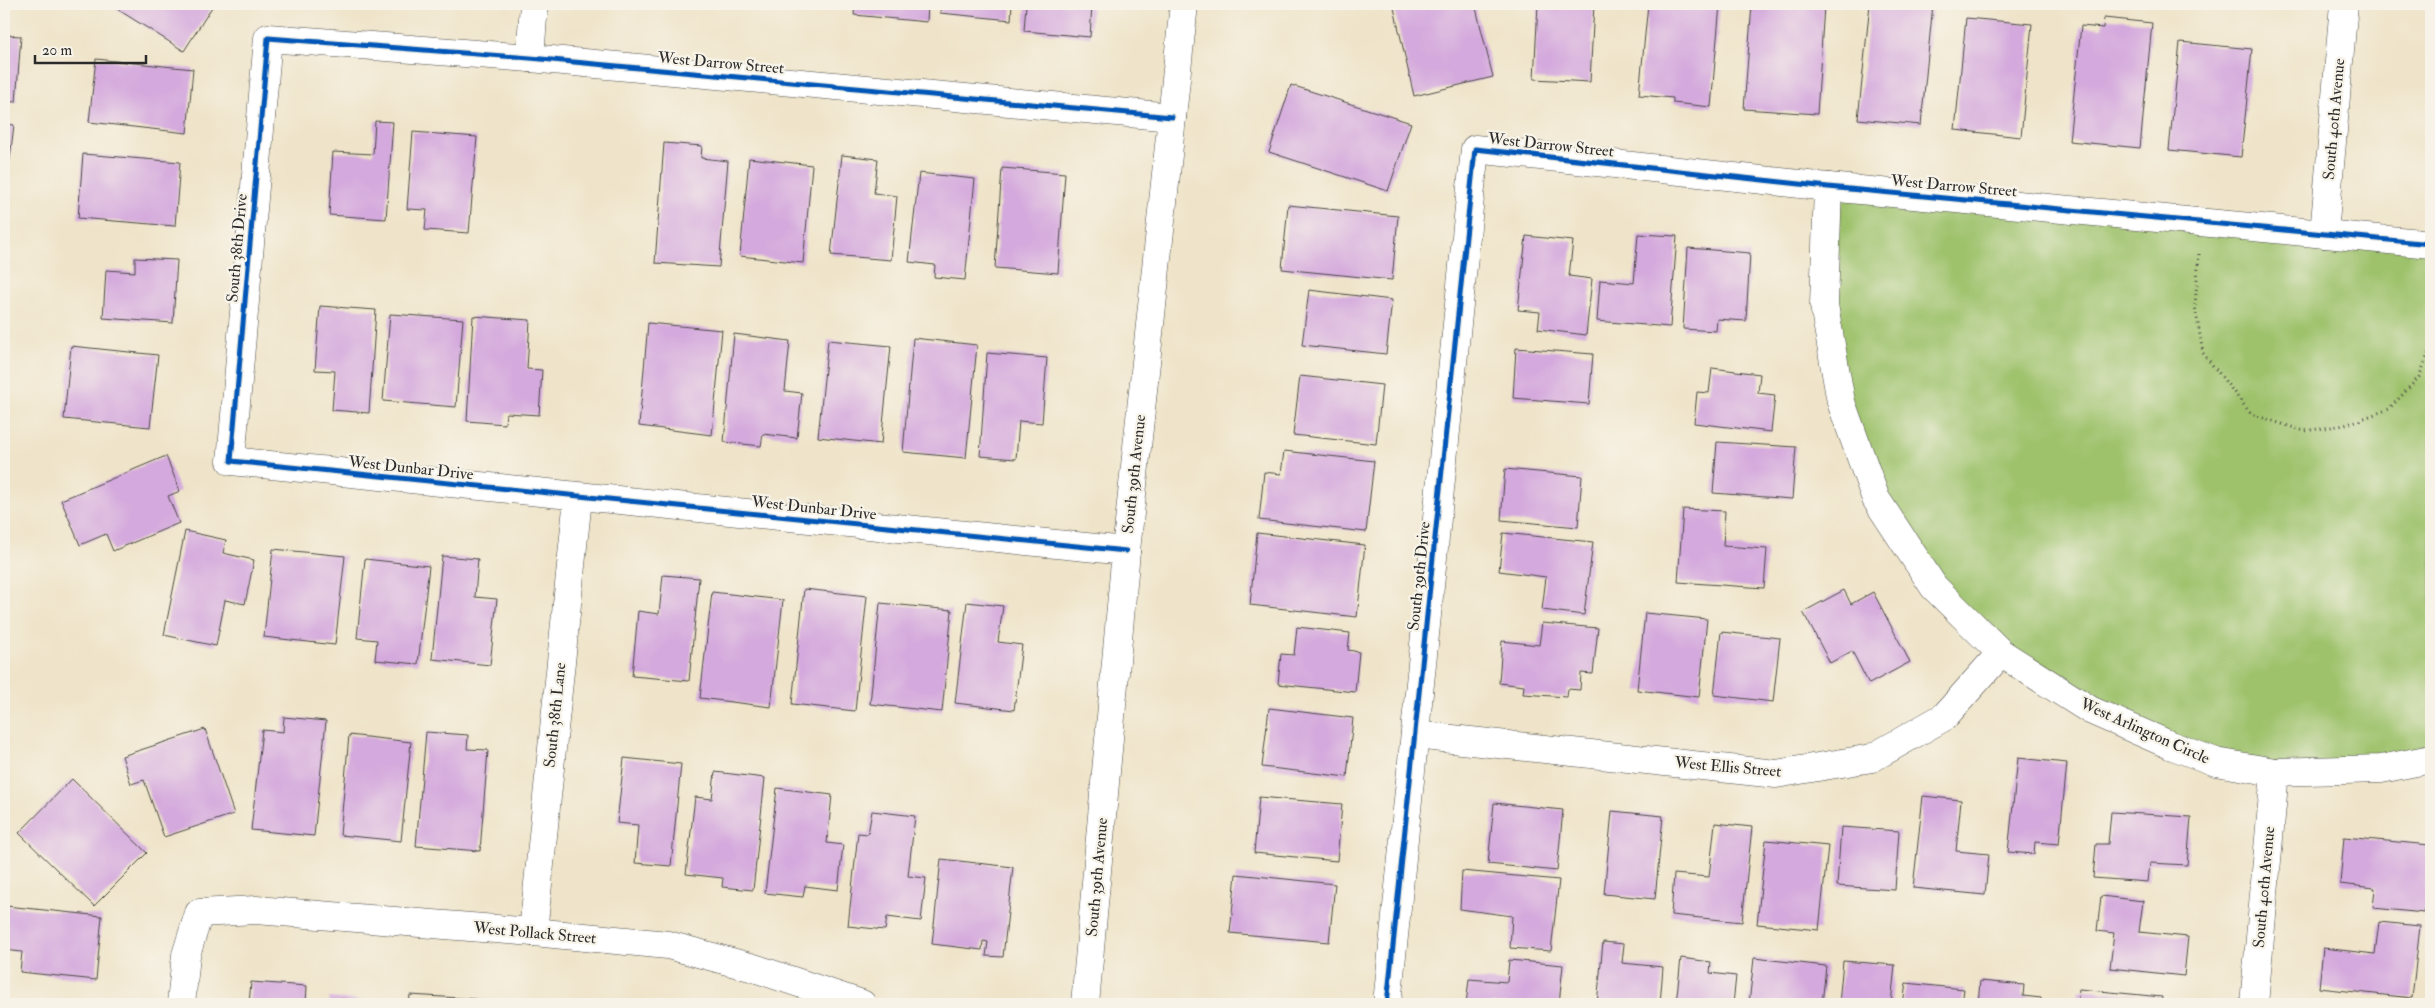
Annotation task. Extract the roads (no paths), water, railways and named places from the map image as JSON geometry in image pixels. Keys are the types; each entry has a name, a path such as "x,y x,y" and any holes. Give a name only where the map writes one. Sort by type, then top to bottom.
{"street":[{"path":"530,58 534,4"},
{"name":"South 39th Avenue","path":"1085,1004 1126,551 1184,4"},
{"name":"South 40th Avenue","path":"2324,234 2344,4"},
{"name":"West Darrow Street","path":"268,38 530,58 1172,117"},
{"name":"South 38th Drive","path":"231,461 268,38"},
{"name":"West Darrow Street","path":"1475,149 1828,186 2431,244"},
{"name":"South 39th Drive","path":"1387,1004 1475,149"},
{"name":"West Arlington Circle","path":"1828,186 1824,305 1841,402 1872,490 1934,587 2001,653 2090,710 2170,745 2216,762 2275,772 2381,769 2431,759"},
{"name":"West Dunbar Drive","path":"231,461 578,498 1126,551"},
{"name":"South 38th Lane","path":"533,932 578,498"},
{"name":"West Ellis Street","path":"1415,735 1776,774 1872,758 1944,717 2001,653"},
{"name":"South 40th Avenue","path":"2253,1004 2275,772"},
{"name":"West Pollack Street","path":"181,1004 186,955 199,914 256,910 533,932 668,945 754,968 790,994 862,1004"}]}
